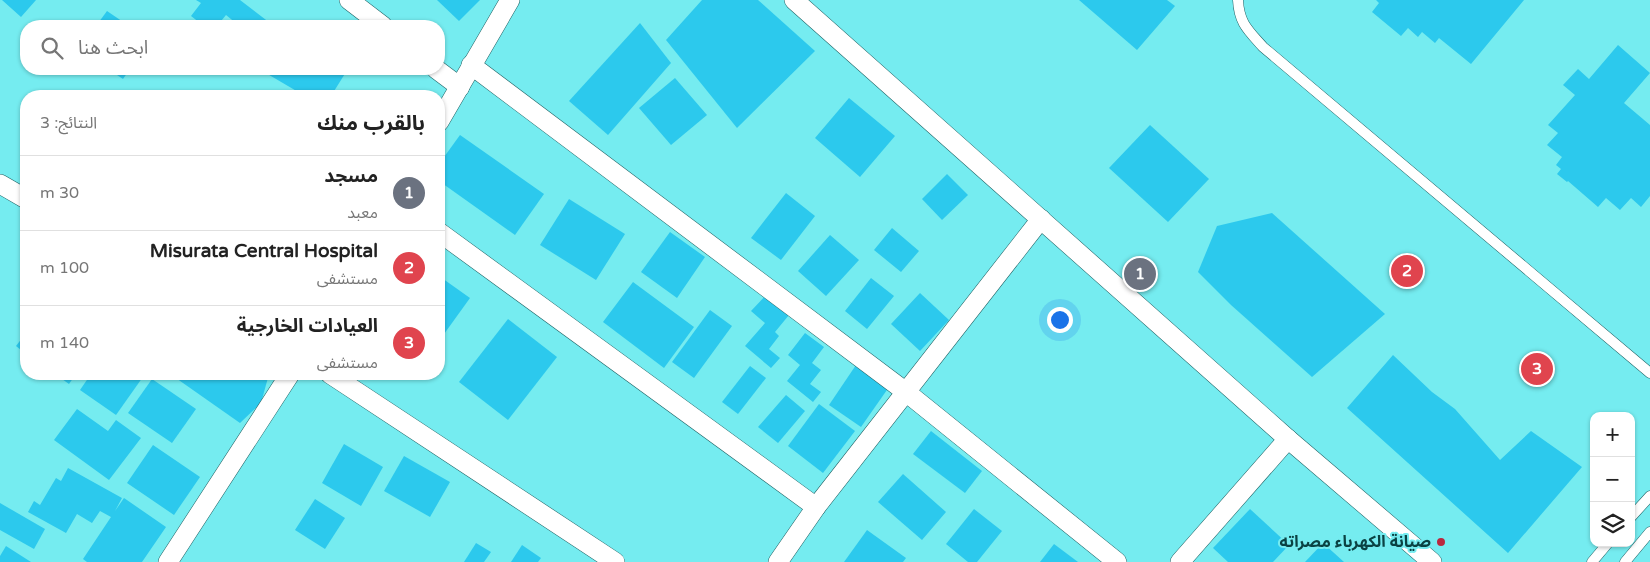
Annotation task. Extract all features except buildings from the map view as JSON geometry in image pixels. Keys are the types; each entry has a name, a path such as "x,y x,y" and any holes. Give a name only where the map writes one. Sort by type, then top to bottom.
{"street":[{"path":"350,0 375,20"},
{"path":"445,112 510,0"},
{"path":"794,0 1288,439 1432,562"},
{"path":"471,65 906,392 1116,562"},
{"path":"444,75 460,87"},
{"path":"0,184 20,196"},
{"path":"778,562 816,507 1041,218"},
{"path":"445,236 816,507"},
{"path":"168,562 286,380"},
{"path":"339,380 615,562"},
{"path":"1180,562 1288,439"}],"lane":[{"path":"1238,0 1239,16 1249,32 1263,47 1650,373"},
{"path":"1635,513 1650,496"},
{"path":"1625,562 1650,532"},
{"path":"1592,562 1605,547"}],"place":[{"name":"Misurata Central Hospital","path":"1407,271"},
{"name":"مسجد","path":"1140,274"},
{"name":"العيادات الخارجية","path":"1537,369"},
{"name":"صيانة الكهرباء مصراته","path":"1441,542"}]}
